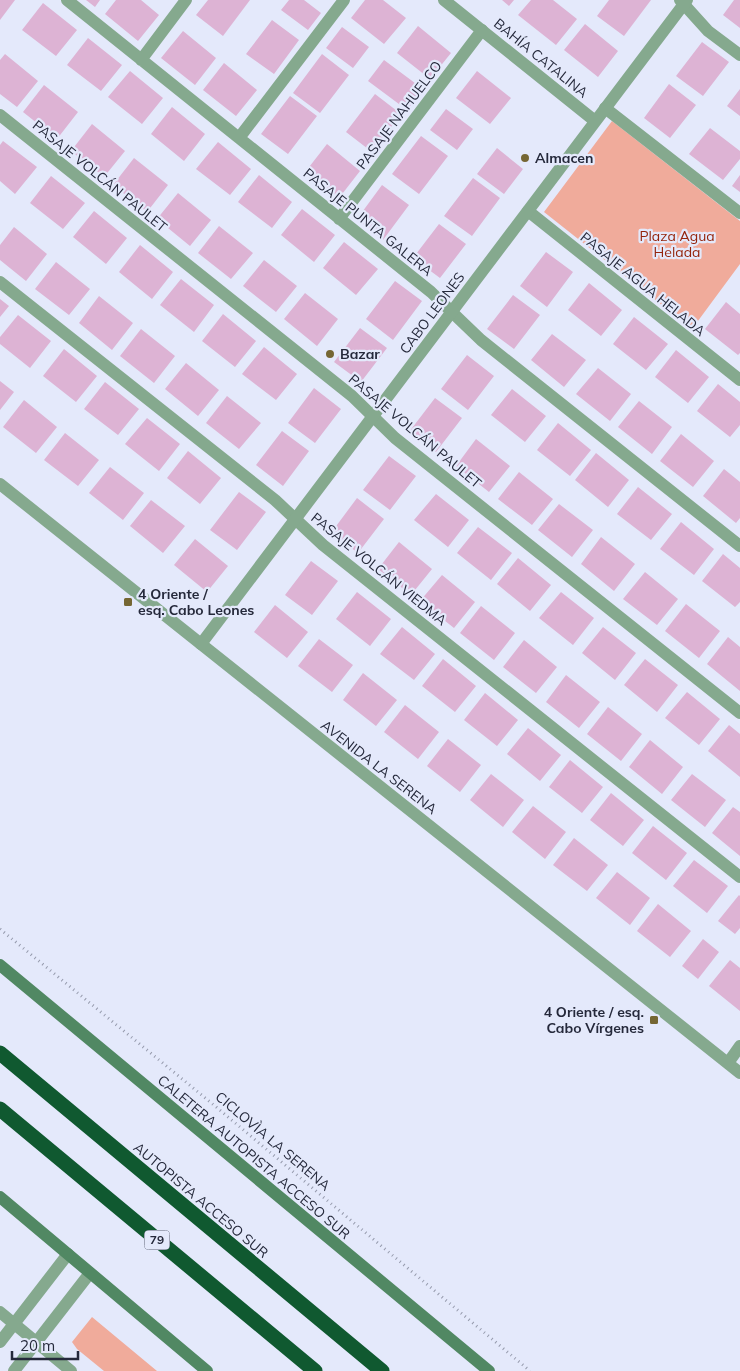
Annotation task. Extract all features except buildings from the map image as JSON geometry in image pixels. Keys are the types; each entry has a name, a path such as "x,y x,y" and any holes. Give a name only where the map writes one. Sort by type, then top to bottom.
{"highway":[{"name":"AUTOPISTA ACCESO SUR","path":"0,1053 382,1371"},
{"name":"79","path":"0,1109 315,1371"}],"main road":[{"name":"CALETERA AUTOPISTA ACCESO SUR","path":"0,965 489,1371"},
{"path":"0,1197 207,1371"}],"street":[{"name":"PASAJE PUNTA GALERA","path":"66,0 431,292 481,340 740,546"},
{"path":"141,60 186,0"},
{"path":"239,138 344,0"},
{"name":"BAHÍA CATALINA","path":"444,0 595,121"},
{"path":"684,1 708,31 740,55"},
{"name":"CABO LEONES","path":"201,644 684,1"},
{"name":"PASAJE NAHUELCO","path":"339,219 482,30"},
{"path":"605,108 740,213"},
{"name":"PASAJE VOLCÁN PAULET","path":"0,115 352,396 395,438 740,713"},
{"name":"PASAJE AGUA HELADA","path":"528,211 740,380"},
{"name":"PASAJE VOLCÁN VIEDMA","path":"0,282 265,492 323,545 740,877"},
{"name":"AVENIDA LA SERENA","path":"0,484 740,1072"},
{"path":"728,1063 740,1046"},
{"path":"0,1342 68,1254"},
{"path":"14,1371 90,1273"},
{"path":"0,1312 71,1371"}],"path":[{"name":"CICLOVÌA LA SERENA","path":"0,929 215,1106 530,1371"}],"green space":[{"name":"Plaza Agua Helada","path":"612,121 740,221 740,264 692,329 544,212"},
{"path":"92,1317 157,1371 104,1371 77,1349 72,1342"}],"place":[{"name":"Almacen","path":"525,158"},
{"name":"Bazar","path":"330,354"},
{"name":"4 Oriente / esq. Cabo Leones","path":"128,602"},
{"name":"4 Oriente / esq. Cabo Vírgenes","path":"654,1020"}]}
